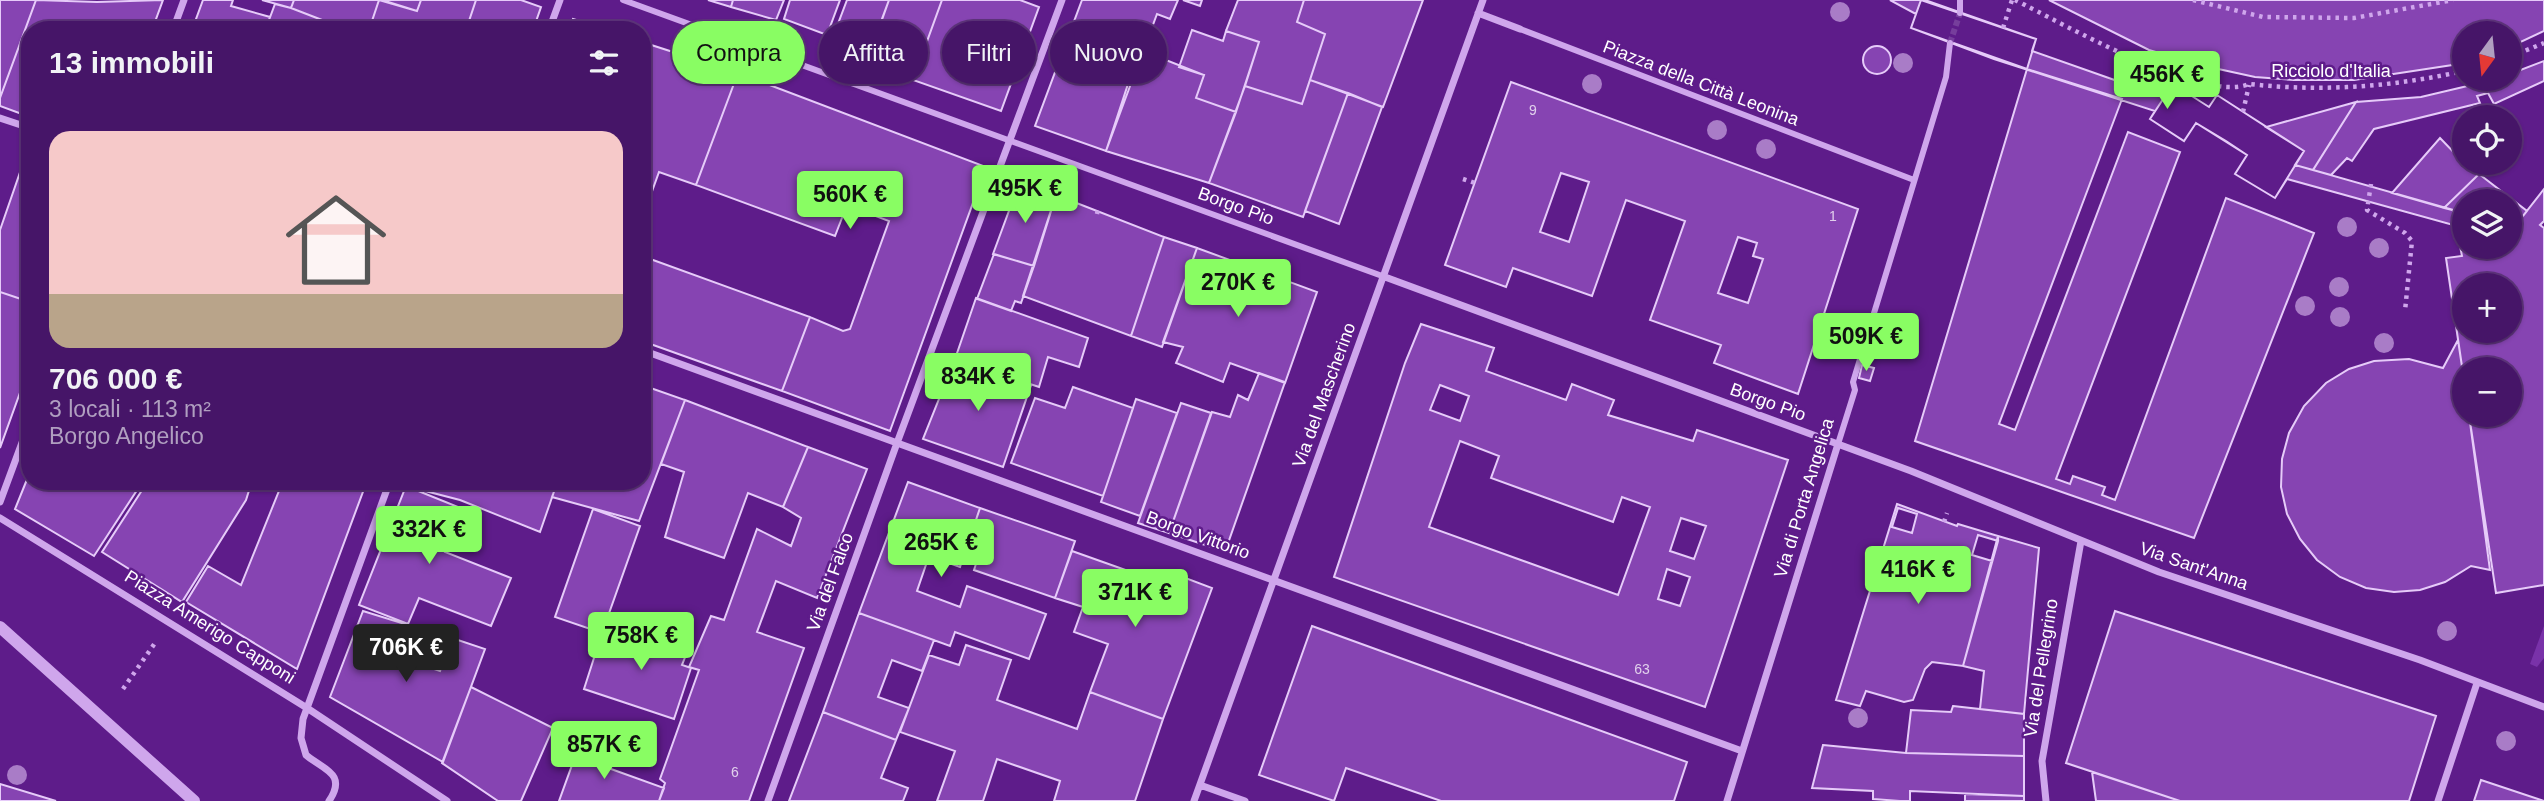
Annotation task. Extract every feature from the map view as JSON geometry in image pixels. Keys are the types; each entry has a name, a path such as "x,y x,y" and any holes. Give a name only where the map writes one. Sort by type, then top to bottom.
{"street":[{"path":"176,21 184,0"},
{"path":"552,21 559,0"},
{"name":"Borgo Pio","path":"623,0 1010,138 1838,444"},
{"name":"Via del Falco","path":"768,801 897,443 1062,0"},
{"name":"Via del Mascherino","path":"1194,801 1483,0"},
{"path":"1960,0 1960,13"},
{"name":"Piazza della Città Leonina","path":"1478,13 1914,180"},
{"name":"Via di Porta Angelica","path":"1727,801 1838,444 1946,77 1950,43"},
{"path":"0,118 21,125"},
{"name":"Borgo Vittorio","path":"651,353 1742,751"},
{"name":"Via Sant'Anna","path":"1838,444 2159,572 2384,648 2544,707"},
{"path":"0,502 21,445"},
{"path":"329,801 336,786 331,771 309,758 302,744 301,732 307,708 387,490"},
{"name":"Piazza Amerigo Capponi","path":"0,517 307,708 447,801"},
{"name":"Via del Pellegrino","path":"2046,801 2042,761 2081,541"},
{"path":"0,627 194,801"},
{"path":"2438,801 2477,683"},
{"path":"1200,785 1245,801"}],"path":[{"name":"Ricciolo d'Italia","path":"2013,0 2043,17 2129,56 2188,78 2237,89 2249,84 2285,88 2348,89 2405,84 2452,74"},
{"path":"2003,28 2013,0"},
{"path":"2193,0 2263,17 2354,18 2453,0"},
{"path":"2522,52 2544,43"},
{"path":"2243,112 2249,84"},
{"path":"1463,179 1475,183"},
{"path":"2371,184 2367,210 2404,233 2412,242 2405,311"},
{"path":"1944,522 1947,513"},
{"path":"123,689 170,622"}],"shaded area":[{"path":"2544,626 2544,658 2537,667 2530,664"}],"building":[{"path":"0,0 36,0 28,21 21,21 21,41 0,98"},
{"path":"36,0 163,0 155,21 28,21"},
{"path":"203,0 233,0 231,6 270,17 268,21 195,21"},
{"path":"262,0 294,0 291,8"},
{"path":"294,0 379,0 372,21 325,21 291,8"},
{"path":"379,0 417,11 421,0 476,0 469,21 372,21"},
{"path":"382,0 421,0 417,11"},
{"path":"476,0 521,0 541,7 536,21 469,21"},
{"path":"708,0 733,0 731,7"},
{"path":"733,0 784,0 776,20 731,7"},
{"path":"790,0 840,0 832,21 819,21 819,32 805,27 805,21 784,19"},
{"path":"847,0 889,0 882,21 839,21"},
{"path":"889,0 942,0 928,39 928,21 881,21"},
{"path":"942,0 1020,0 1039,7 1034,21 942,21 942,84 1011,84 1001,111 924,84 928,84 928,39"},
{"path":"1082,0 1178,0 1170,19 1157,14 1154,21 1074,21"},
{"path":"1183,0 1202,0 1200,6"},
{"path":"1238,0 1304,0 1297,22 1325,34 1302,104 1245,86 1259,42 1226,31"},
{"path":"1304,0 1423,0 1383,107 1310,80 1325,34 1297,22"},
{"path":"1890,0 1925,0 2036,39 2032,51 2160,96 2173,84 2209,107 2217,95 2304,151 2295,165 2452,210 2452,225 2287,179 2275,198 2235,174 2247,155 2196,123 2184,141 2150,119 2155,111 1994,59 1911,28 1916,14"},
{"path":"1921,0 2036,39 2027,69 1911,28"},
{"path":"2049,0 2544,0 2544,31 2522,41 2522,21 2452,21 2452,65 2354,80 2255,77 2149,50"},
{"path":"275,4 325,21 269,21"},
{"path":"1192,30 1223,41 1226,31 1259,42 1236,112 1196,98 1204,75 1179,67"},
{"path":"21,41 21,114 0,106 0,98"},
{"path":"651,45 672,52 672,84 734,84 696,185 659,172 651,194"},
{"path":"1877,46 1887,50 1891,60 1887,70 1877,74 1867,70 1863,60 1867,50"},
{"path":"1167,60 1204,75 1196,98 1236,112 1209,183 1106,151 1131,84 1167,84"},
{"path":"2544,61 2544,81 2494,104 2488,93 2477,96 2480,103 2452,105 2452,110 2374,129 2352,161 2347,158 2331,175 2313,170 2356,102 2421,97 2452,90 2522,91 2522,69"},
{"path":"2027,69 2122,99 1999,424 2015,430 2128,132 2180,152 2056,479 2070,484 2073,476 2105,487 2102,495 2115,500 2226,198 2314,233 2194,538 1915,441"},
{"path":"1310,80 1348,93 1303,217 1209,183 1245,86 1302,104"},
{"path":"1511,82 1858,209 1798,394 1714,363 1721,345 1650,320 1685,221 1626,200 1592,296 1513,268 1506,287 1445,265","holes":["1561,173 1589,182 1569,242 1540,232","1738,237 1757,243 1753,256 1763,259 1748,303 1718,293"]},
{"path":"734,84 767,84 986,167 890,431 782,391 810,317 843,331 850,329 889,221 847,205 835,236 696,185"},
{"path":"1051,84 1128,84 1106,151 1035,126"},
{"path":"2173,84 2209,107 2217,95 2304,151 2275,198 2235,174 2247,155 2226,141 2196,123 2184,141 2150,119"},
{"path":"1348,93 1382,107 1339,224 1305,211"},
{"path":"2356,102 2313,170 2295,165 2304,151 2266,127"},
{"path":"2440,138 2452,150 2452,175 2478,175 2464,189 2452,189 2452,200 2444,208 2392,193"},
{"path":"21,170 21,299 0,292 0,230"},
{"path":"2480,175 2498,189 2464,189"},
{"path":"1020,181 1056,195 1034,266 993,254"},
{"path":"2544,189 2544,221 2540,225 2544,228 2544,585 2496,593 2471,427 2522,427 2522,357 2461,357 2459,343 2522,343 2522,273 2452,273 2452,299 2446,258 2522,259 2522,217"},
{"path":"1056,195 1164,237 1131,336 1023,296"},
{"path":"2452,200 2452,210 2444,208"},
{"path":"1164,237 1197,248 1162,347 1131,336"},
{"path":"1197,248 1317,292 1285,383 1230,363 1223,382 1176,363 1183,347 1163,342"},
{"path":"994,254 1034,266 1021,303 1015,301 1011,311 977,299"},
{"path":"651,259 810,317 782,391 651,344"},
{"path":"0,292 21,299 21,390 0,448"},
{"path":"976,298 1088,338 1079,367 1048,357 1039,387 955,359"},
{"path":"1421,324 1494,348 1486,371 1566,400 1572,384 1614,400 1608,415 1693,441 1697,430 1788,460 1705,707 1334,577 1405,363","holes":["1440,385 1469,396 1460,421 1430,410","1460,441 1499,456 1491,478 1613,522 1622,497 1650,507 1618,595 1429,527","1681,518 1706,526 1694,559 1670,551","1667,569 1690,577 1680,606 1658,599"]},
{"path":"2458,343 2461,357 2452,357 2452,427 2471,427 2490,570 2471,566 2445,582 2420,590 2394,592 2366,588 2340,577 2317,560 2300,539 2287,514 2281,487 2282,459 2289,433 2304,406 2326,383 2349,369 2374,361 2409,359 2443,368"},
{"path":"955,359 1031,385 1003,467 923,439"},
{"path":"1862,365 1874,368 1870,381 1859,378"},
{"path":"1259,373 1285,382 1227,546 1220,550 1169,533 1212,412 1230,417 1238,395 1248,400"},
{"path":"1073,387 1133,408 1103,496 1011,463 1035,398 1065,408"},
{"path":"651,388 685,400 651,489"},
{"path":"1136,399 1177,413 1140,516 1101,502"},
{"path":"685,400 808,447 783,507 748,493 724,558 665,537 684,472 661,464"},
{"path":"1181,403 1211,413 1169,533 1138,523"},
{"path":"808,447 867,469 817,598 776,581 757,632 804,648 749,801 659,801 665,783 660,779 699,670 689,667 711,616 724,620 757,529 791,546 801,518 783,507"},
{"path":"908,482 980,508 960,567 929,556 917,591 960,607 967,586 1046,614 1029,659 955,632 950,646 859,613"},
{"path":"23,490 137,490 94,556 15,509"},
{"path":"142,490 249,490 246,500 182,602 102,552"},
{"path":"279,490 364,490 297,669 186,602 208,566 241,585"},
{"path":"404,490 416,490 463,509 445,552 511,578 491,626 419,598 408,624 359,605"},
{"path":"421,490 555,490 540,532 460,500"},
{"path":"555,490 651,490 639,521 552,497"},
{"path":"1897,504 1957,526 1958,524 1998,536 1998,541 1963,666 1932,662 1925,669 1913,700 1904,702 1866,691 1860,706 1836,700"},
{"path":"980,508 1075,541 1055,598 974,570 983,542 970,538"},
{"path":"1898,508 1917,514 1912,533 1892,527"},
{"path":"593,509 640,526 602,633 555,617"},
{"path":"1978,535 1998,541 1992,561 1972,555"},
{"path":"1998,536 2039,548 2024,714 1980,709 1984,671 1963,666"},
{"path":"1072,551 1162,583 1167,571 1212,588 1163,719 1090,692 1108,644 1074,632 1083,607 1055,598"},
{"path":"363,611 421,629 407,660 440,671 452,638 485,649 443,762 330,697"},
{"path":"2115,611 2436,716 2409,801 2180,801 2066,763"},
{"path":"859,613 934,640 922,671 892,660 878,697 909,708 896,740 823,712"},
{"path":"1312,626 1687,762 1674,801 1441,801 1346,768 1334,801 1259,775"},
{"path":"640,629 690,645 682,665 691,668 674,719 584,689 602,633 635,645"},
{"path":"966,645 1011,660 997,700 1077,729 1090,692 1163,719 1135,801 1054,801 1060,781 997,759 983,801 937,801 955,751 900,732 929,655 959,665"},
{"path":"471,687 553,728 521,801 498,801 442,763"},
{"path":"1953,706 2024,714 2024,756 1906,753 1911,710 1951,712"},
{"path":"823,712 896,740 881,778 908,788 903,801 789,801"},
{"path":"580,743 604,747 600,765 664,788 659,801 559,801"},
{"path":"1823,745 1906,753 2024,756 2024,796 1910,791 1910,801 1900,801 1873,799 1873,791 1812,788"},
{"path":"2092,772 2180,801 2096,801"},
{"path":"2481,780 2544,801 2474,801"},
{"path":"0,784 56,801 0,801"},
{"path":"1965,794 2024,796 2024,801 1965,801"}],"tunnel":[{"path":"1950,43 1960,13"}]}
